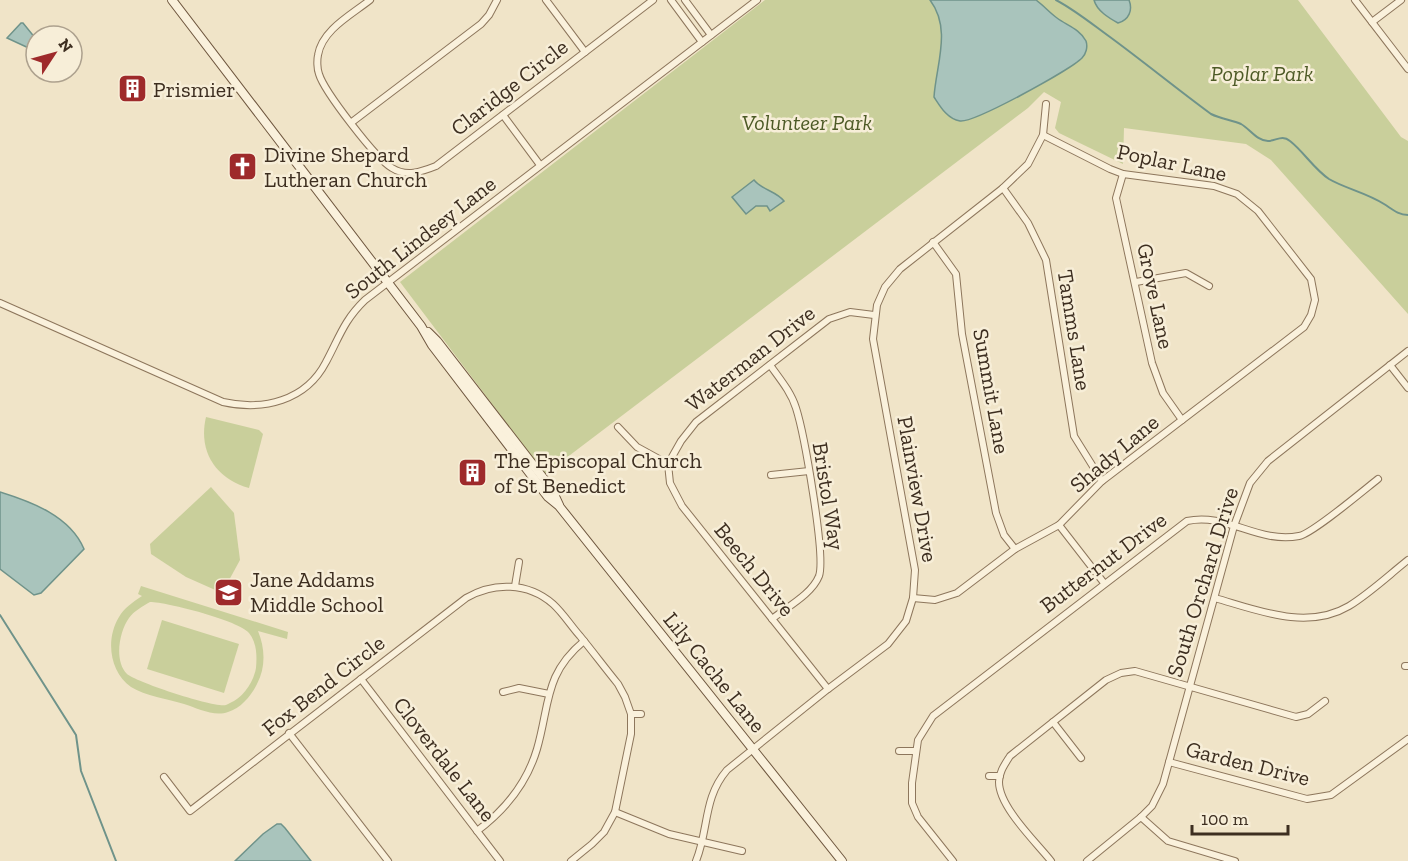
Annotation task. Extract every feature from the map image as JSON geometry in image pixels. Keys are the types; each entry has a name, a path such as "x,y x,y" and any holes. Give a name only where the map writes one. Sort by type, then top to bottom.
{"street":[{"name":"Lily Cache Lane","path":"172,0 421,326 436,340 554,492 559,506 842,861"},
{"name":"Claridge Circle","path":"370,0 332,29 321,43 317,57 318,73 325,87 379,159 392,169 406,174 421,172 435,166 653,0"},
{"path":"352,122 481,24 489,15 496,0"},
{"name":"Claridge Circle","path":"546,0 585,52"},
{"path":"671,0 702,42"},
{"path":"685,0 711,35"},
{"name":"South Lindsey Lane","path":"0,303 210,396 237,405 258,405 281,401 309,384 326,362 348,318 365,300 758,0"},
{"path":"1355,0 1408,69"},
{"path":"1372,22 1401,0"},
{"name":"Plainview Drive","path":"696,861 711,796 718,780 727,770 828,689 888,644 906,621 913,598 915,570 873,339 874,315 885,287 900,269 1003,188 1028,164 1043,135 1046,104"},
{"path":"503,115 540,165"},
{"name":"Poplar Lane","path":"1043,135 1123,174 1214,186 1237,194 1258,212 1311,279 1315,300"},
{"name":"Grove Lane","path":"1123,174 1116,198 1152,363 1163,393 1182,420"},
{"name":"Tamms Lane","path":"1003,188 1028,223 1046,260 1074,436 1102,481"},
{"name":"Summit Lane","path":"933,242 956,274 962,334 996,513 1004,535 1015,549"},
{"path":"1136,282 1186,273 1209,286"},
{"name":"Shady Lane","path":"913,598 935,600 957,593 1015,549 1059,525 1102,481 1304,327 1311,315 1315,300"},
{"name":"Waterman Drive","path":"668,464 681,441 696,422 837,315 850,312 874,315"},
{"name":"South Orchard Drive","path":"1087,861 1152,806 1163,784 1234,526 1250,483 1268,461 1408,351"},
{"path":"1390,365 1408,388"},
{"name":"Bristol Way","path":"770,366 785,385 796,408 809,471 821,560 819,575 813,586 772,619"},
{"path":"618,426 637,447 668,464"},
{"name":"Beech Drive","path":"668,464 670,483 682,506 828,689"},
{"path":"771,475 809,471"},
{"name":"Butternut Drive","path":"953,861 918,817 912,802 912,783 918,740 933,716 1186,521 1201,518 1276,538 1302,536 1378,479"},
{"path":"1059,525 1104,583"},
{"path":"1215,598 1285,617 1318,617 1348,606 1408,560"},
{"path":"515,586 519,562"},
{"name":"Fox Bend Circle","path":"164,777 190,811 466,598 488,588 515,586 550,601 621,688 631,714 631,734 615,812 604,832 571,861"},
{"path":"477,831 501,811 523,781 537,751 549,694 561,663 584,641"},
{"path":"1051,861 1002,797 999,781 1002,769 1010,756 1106,680 1135,670 1296,717 1308,714 1325,701"},
{"name":"Cloverdale Lane","path":"361,679 500,861"},
{"path":"503,692 519,688 549,694"},
{"path":"631,714 640,714"},
{"path":"1053,722 1081,758"},
{"path":"289,733 388,861"},
{"name":"Garden Drive","path":"1169,762 1307,799 1331,795 1408,739"},
{"path":"899,751 916,751"},
{"path":"989,776 1000,776"},
{"path":"615,812 669,834 742,851"},
{"path":"1141,817 1168,841 1213,858 1235,861"}],"green space":[{"name":"Volunteer Park","path":"765,0 1298,0 1401,137 1408,141 1408,314 1271,160 1246,144 1124,128 1123,164 1059,133 1055,128 1061,102 1044,92 1028,108 545,474 400,282"},
{"path":"206,417 259,430 263,434 249,488 227,477 212,461 205,441"},
{"path":"211,487 234,513 240,560 222,593 186,577 151,554 150,544"},
{"path":"141,586 288,632 287,639 258,631 264,658 260,678 249,697 233,710 211,713 150,695 131,687 124,681 118,673 112,655 111,645 115,626 123,611 142,596 138,594","holes":["150,602 218,618 243,628 249,633 255,645 256,668 242,695 226,705 207,703 159,688 127,674 120,662 119,654 119,646 126,624 131,615 142,607"]},
{"path":"162,620 239,644 224,693 147,669"}],"water":[{"path":"930,0 1036,0 1057,18 1080,33 1086,41 1086,52 1074,64 1022,95 983,114 960,121 955,120 944,112 934,97 941,35 937,11"},
{"path":"1094,0 1129,0 1131,7 1129,14 1125,20 1118,23 1101,11"},
{"path":"21,23 23,23 24,46 7,38"},
{"path":"754,180 784,201 770,211 767,206 756,206 746,214 732,197"},
{"path":"0,492 25,500 60,519 78,537 84,549 41,593 34,595 0,569"},
{"path":"277,824 285,828 311,861 235,861 263,834"}],"waterway":[{"path":"1056,0 1090,22 1211,114 1241,124 1264,140 1287,139 1329,179 1377,200 1398,213 1408,215"},
{"path":"0,615 76,735 81,771 116,861"}],"place":[{"name":"Prismier","path":"132,89"},
{"name":"Divine Shepard Lutheran Church","path":"243,167"},
{"name":"The Episcopal Church of St Benedict","path":"473,473"},
{"name":"Jane Addams Middle School","path":"229,592"}],"park label":[{"name":"Poplar Park","path":"1262,73"}]}
